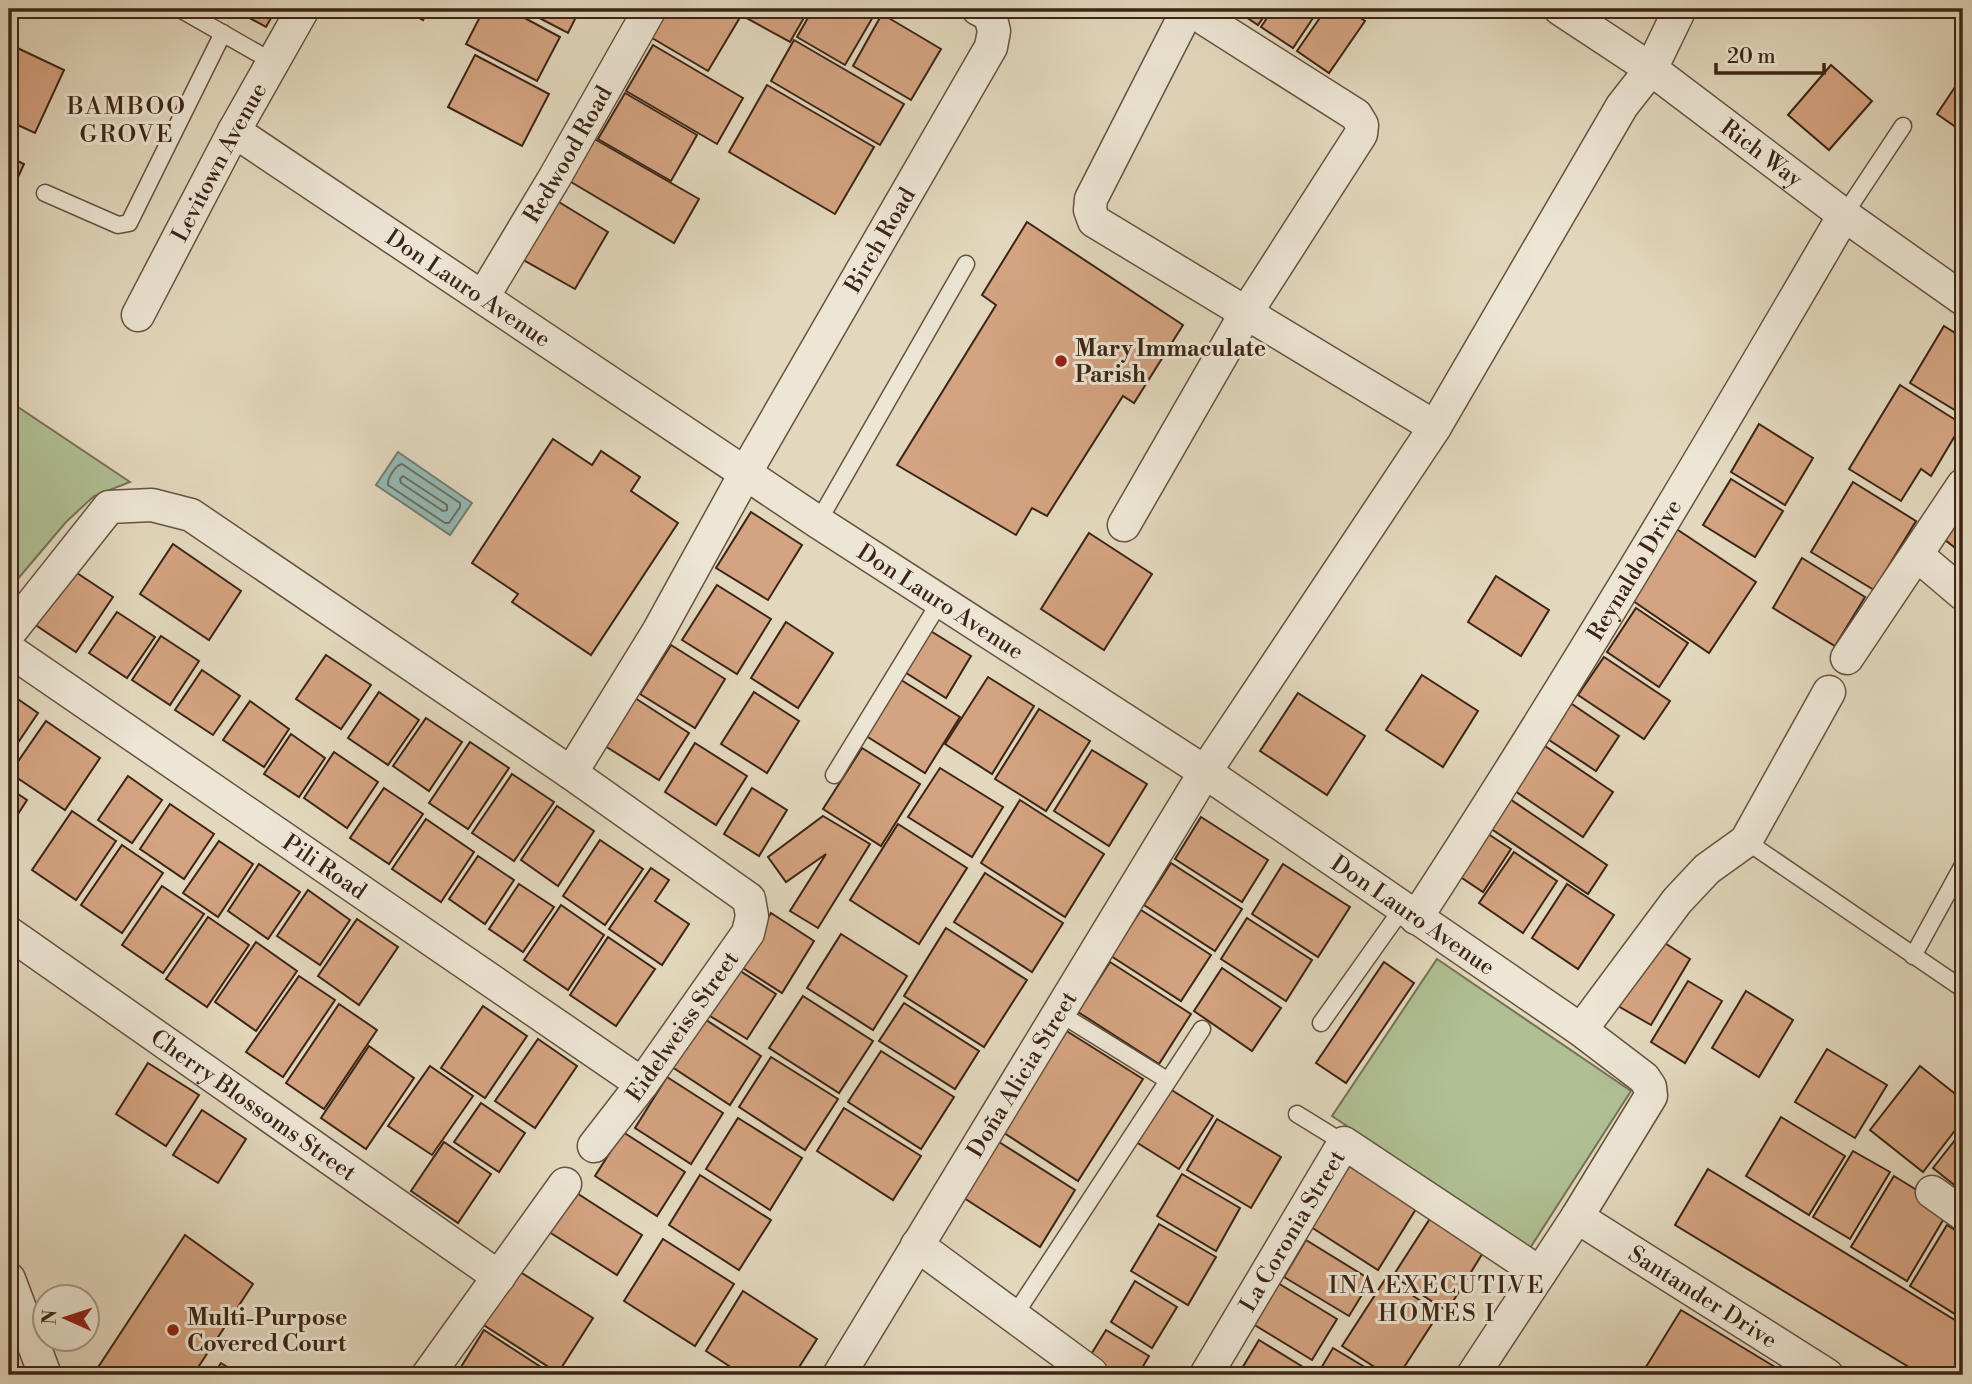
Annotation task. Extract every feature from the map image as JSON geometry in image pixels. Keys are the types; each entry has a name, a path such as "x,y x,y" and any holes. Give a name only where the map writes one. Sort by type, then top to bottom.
{"street":[{"name":"Levitown Avenue","path":"138,315 234,131 303,9"},
{"name":"Redwood Road","path":"483,297 650,9"},
{"name":"Birch Road","path":"747,472 991,47 994,31 990,15 978,9"},
{"path":"1124,525 1246,313 1361,134 1362,125 1356,115 1189,9 1091,199 1090,210 1094,221 1246,313 1435,427"},
{"name":"Rich Way","path":"1560,9 1651,69 1844,215 1963,299"},
{"name":"Doña Alicia Street","path":"839,1375 1205,772 1435,427 1622,106 1651,69 1680,9"},
{"name":"Don Lauro Avenue","path":"234,131 818,522 1205,772 1581,1030 1644,1078 1650,1087 1651,1096 1577,1217"},
{"name":"Reynaldo Drive","path":"1409,913 1503,785 1844,215"},
{"path":"9,633 110,507 152,505 191,515 571,773 657,632 747,472"},
{"path":"1847,658 1963,485"},
{"path":"1917,555 1963,594"},
{"name":"Pili Road","path":"9,650 642,1084"},
{"path":"1581,1030 1676,901 1707,869 1746,841 1829,692"},
{"name":"Eidelweiss Street","path":"571,773 748,899 752,916 748,933 642,1084 594,1146"},
{"name":"Cherry Blossoms Street","path":"9,933 499,1276"},
{"name":"La Coronia Street","path":"1206,1375 1344,1143 1540,1273"},
{"path":"428,1375 565,1184"},
{"path":"1932,1192 1963,1214"},
{"path":"1474,1375 1577,1217"},
{"name":"Santander Drive","path":"1577,1217 1828,1375"},
{"path":"918,1245 1091,1373"},
{"path":"10,1287 45,1375"}],"lane":[{"path":"180,9 273,62"},
{"path":"45,193 118,225 129,223 223,33"},
{"path":"1844,215 1903,126"},
{"path":"818,522 967,264"},
{"path":"834,775 941,600"},
{"path":"1746,841 1963,989"},
{"path":"1913,956 1963,865"},
{"path":"1321,1023 1409,913"},
{"path":"1059,1013 1167,1080"},
{"path":"1014,1317 1202,1029"},
{"path":"1297,1114 1344,1143"}],"green space":[{"path":"9,401 130,482 94,496 66,522 11,587 9,585"},
{"path":"1437,959 1631,1091 1530,1248 1332,1116"}],"water":[{"path":"398,452 472,503 450,535 376,485"}],"building":[{"path":"233,9 276,9 266,27"},
{"path":"404,9 429,9 423,20"},
{"path":"484,9 508,9 560,37 537,81 466,44"},
{"path":"522,9 580,9 568,33"},
{"path":"662,9 722,9 739,19 708,71 647,35"},
{"path":"744,9 809,9 790,42 741,15"},
{"path":"813,9 877,10 845,65 797,37"},
{"path":"1234,9 1269,9 1258,25"},
{"path":"1273,9 1319,9 1293,48 1261,27"},
{"path":"1326,9 1348,9 1365,21 1329,73 1297,51"},
{"path":"882,14 941,49 911,100 853,66"},
{"path":"794,40 904,104 880,145 771,81"},
{"path":"9,44 64,70 35,133 9,121"},
{"path":"653,45 743,98 717,144 626,91"},
{"path":"475,55 549,94 522,146 448,107"},
{"path":"1831,65 1872,101 1829,150 1788,115"},
{"path":"1963,75 1963,132 1937,114"},
{"path":"767,85 874,147 835,214 729,152"},
{"path":"625,93 697,135 671,181 598,139"},
{"path":"591,137 699,199 674,243 566,179"},
{"path":"9,157 24,164 9,197"},
{"path":"554,199 608,232 575,289 520,258"},
{"name":"Mary Immaculate Parish","path":"1027,222 1183,325 1134,403 1123,396 1047,516 1032,508 1016,535 897,465 996,305 982,295"},
{"path":"1944,326 1963,338 1963,415 1910,383"},
{"path":"1900,385 1962,424 1931,476 1921,469 1901,501 1849,469"},
{"path":"1759,424 1813,458 1785,505 1731,472"},
{"path":"553,439 592,465 601,451 640,477 631,491 678,523 591,655 512,602 518,594 472,563"},
{"path":"1731,479 1783,511 1755,557 1703,525"},
{"path":"1853,482 1916,521 1874,590 1811,552"},
{"path":"1963,506 1963,554 1940,536"},
{"path":"751,512 802,545 768,600 716,568"},
{"path":"1669,524 1756,582 1709,653 1623,594"},
{"path":"1089,533 1152,574 1104,650 1041,609"},
{"path":"173,544 241,591 209,640 140,594"},
{"path":"1802,558 1865,597 1835,646 1773,608"},
{"path":"68,567 113,597 76,652 31,622"},
{"path":"1496,576 1549,610 1521,656 1468,622"},
{"path":"717,585 771,619 737,674 682,640"},
{"path":"1636,608 1688,643 1659,687 1607,652"},
{"path":"117,612 155,637 127,678 89,653"},
{"path":"786,622 833,653 798,708 751,678"},
{"path":"929,630 971,656 946,698 903,671"},
{"path":"161,636 199,661 170,705 132,680"},
{"path":"671,645 725,679 695,728 640,694"},
{"path":"326,655 371,685 341,729 296,699"},
{"path":"1604,657 1670,701 1644,739 1578,695"},
{"path":"202,670 240,696 213,735 175,710"},
{"path":"1422,675 1478,711 1443,767 1386,730"},
{"path":"988,677 1034,706 992,774 945,744"},
{"path":"898,678 960,717 925,773 863,734"},
{"path":"379,692 419,720 388,765 348,738"},
{"path":"754,692 799,721 767,773 721,744"},
{"path":"9,693 38,713 9,756"},
{"path":"1298,693 1365,736 1327,795 1260,751"},
{"path":"635,698 689,733 659,780 605,746"},
{"path":"1566,700 1619,736 1596,771 1543,736"},
{"path":"250,701 289,729 264,767 223,740"},
{"path":"1039,709 1090,741 1046,811 995,779"},
{"path":"426,718 462,742 429,791 393,766"},
{"path":"46,721 100,758 65,810 10,773"},
{"path":"291,734 325,758 299,797 264,774"},
{"path":"470,742 509,768 468,829 429,803"},
{"path":"695,743 747,776 716,825 665,792"},
{"path":"1545,746 1613,792 1583,837 1515,791"},
{"path":"862,748 920,784 881,846 823,809"},
{"path":"1092,750 1147,784 1109,846 1054,811"},
{"path":"334,752 378,782 347,828 304,798"},
{"path":"940,768 1003,807 972,857 908,817"},
{"path":"512,774 554,802 514,861 472,833"},
{"path":"128,776 162,800 132,843 98,820"},
{"path":"9,788 27,800 9,828"},
{"path":"384,788 423,814 389,864 350,838"},
{"path":"752,788 787,810 759,856 724,834"},
{"path":"1501,793 1607,865 1588,894 1481,822"},
{"path":"1020,800 1104,854 1065,917 981,863"},
{"path":"170,804 214,834 184,879 140,849"},
{"path":"557,806 594,831 558,886 521,860"},
{"path":"72,811 116,841 76,900 32,870"},
{"path":"823,816 870,844 818,928 790,911 826,854 786,882 768,857"},
{"path":"1201,817 1268,860 1242,902 1175,859"},
{"path":"426,819 474,852 441,902 392,869"},
{"path":"898,824 967,868 919,944 850,900"},
{"path":"1479,828 1511,849 1483,892 1450,870"},
{"path":"600,840 643,869 605,925 563,896"},
{"path":"219,841 253,864 218,917 183,893"},
{"path":"122,845 163,873 122,933 81,905"},
{"path":"1514,852 1557,881 1523,933 1479,903"},
{"path":"478,856 514,880 485,924 449,899"},
{"path":"1171,863 1242,909 1215,951 1144,905"},
{"path":"259,864 300,892 268,939 228,911"},
{"path":"1283,864 1350,907 1318,957 1252,914"},
{"path":"651,868 669,880 655,901 689,924 662,965 609,929"},
{"path":"985,873 1063,923 1032,972 954,922"},
{"path":"519,884 554,907 523,952 489,929"},
{"path":"1567,884 1614,915 1578,969 1532,938"},
{"path":"162,886 204,914 163,973 122,945"},
{"path":"308,890 350,920 320,965 277,936"},
{"path":"561,905 604,935 568,990 524,960"},
{"path":"1141,910 1211,955 1181,1001 1111,956"},
{"path":"771,913 814,941 782,993 738,965"},
{"path":"208,917 249,945 207,1007 166,979"},
{"path":"1247,918 1312,960 1286,1001 1221,959"},
{"path":"357,919 398,947 359,1005 318,976"},
{"path":"946,928 1027,980 984,1047 904,996"},
{"path":"841,934 907,976 873,1030 807,988"},
{"path":"1652,935 1690,959 1651,1025 1611,1002"},
{"path":"608,937 655,969 616,1026 570,995"},
{"path":"256,942 297,971 256,1031 215,1002"},
{"path":"1110,962 1191,1014 1159,1064 1078,1012"},
{"path":"1384,962 1414,983 1346,1083 1316,1063"},
{"path":"731,965 776,994 747,1039 702,1011"},
{"path":"1222,968 1281,1008 1252,1051 1194,1011"},
{"path":"299,976 335,1000 283,1077 246,1052"},
{"path":"1688,981 1722,1001 1685,1063 1651,1042"},
{"path":"1746,991 1793,1020 1759,1077 1712,1048"},
{"path":"803,996 873,1041 839,1093 769,1048"},
{"path":"904,1003 979,1051 955,1089 879,1041"},
{"path":"339,1004 377,1030 324,1109 286,1083"},
{"path":"483,1006 527,1036 485,1098 441,1068"},
{"path":"697,1014 761,1056 730,1105 666,1063"},
{"path":"1065,1030 1143,1079 1078,1181 1001,1131"},
{"path":"538,1039 577,1066 535,1128 495,1101"},
{"path":"369,1046 414,1078 366,1149 321,1118"},
{"path":"1827,1049 1887,1085 1855,1138 1795,1102"},
{"path":"881,1051 954,1097 921,1149 848,1102"},
{"path":"771,1057 838,1099 805,1150 739,1107"},
{"path":"148,1063 199,1095 166,1146 116,1114"},
{"path":"430,1066 473,1096 432,1155 388,1126"},
{"path":"1920,1066 1963,1100 1963,1120 1923,1172 1870,1130"},
{"path":"667,1077 723,1113 691,1164 635,1128"},
{"path":"1170,1089 1213,1116 1179,1169 1136,1142"},
{"path":"481,1103 525,1133 499,1172 454,1142"},
{"path":"844,1108 921,1156 893,1200 817,1151"},
{"path":"202,1110 246,1139 218,1183 173,1155"},
{"path":"1781,1117 1845,1156 1809,1215 1746,1176"},
{"path":"738,1118 802,1158 770,1210 706,1169"},
{"path":"1217,1119 1281,1157 1251,1208 1187,1170"},
{"path":"1963,1130 1963,1192 1933,1168"},
{"path":"623,1132 685,1172 657,1216 595,1176"},
{"path":"444,1142 491,1174 458,1223 411,1191"},
{"path":"999,1142 1075,1190 1040,1247 964,1198"},
{"path":"1853,1151 1890,1172 1850,1239 1813,1217"},
{"path":"1349,1166 1416,1209 1378,1270 1311,1227"},
{"path":"1708,1169 1963,1325 1963,1375 1922,1375 1675,1225"},
{"path":"1182,1174 1240,1208 1216,1251 1157,1216"},
{"path":"700,1175 771,1220 739,1270 669,1225"},
{"path":"1894,1176 1949,1210 1907,1281 1851,1247"},
{"path":"572,1190 642,1235 617,1275 546,1230"},
{"path":"1431,1217 1484,1251 1447,1311 1393,1276"},
{"path":"1159,1224 1216,1257 1188,1305 1131,1271"},
{"path":"1947,1225 1963,1235 1963,1301 1955,1314 1910,1286"},
{"name":"Multi-Purpose Covered Court","path":"185,1235 253,1284 193,1375 93,1375"},
{"path":"663,1239 734,1284 695,1346 624,1301"},
{"path":"1306,1240 1371,1280 1349,1316 1284,1277"},
{"path":"517,1270 593,1318 558,1373 482,1324"},
{"path":"1386,1278 1439,1313 1399,1375 1387,1375 1342,1346"},
{"path":"1273,1280 1337,1319 1312,1360 1248,1321"},
{"path":"1135,1281 1177,1307 1152,1348 1111,1322"},
{"path":"743,1291 817,1339 794,1375 743,1375 706,1351"},
{"path":"1681,1310 1775,1367 1770,1375 1641,1375"},
{"path":"484,1330 550,1373 456,1375"},
{"path":"1106,1330 1149,1356 1138,1375 1110,1375 1087,1361"},
{"path":"1259,1340 1308,1370 1305,1375 1238,1375"},
{"path":"1333,1348 1378,1375 1317,1375"},
{"path":"221,1363 240,1375 213,1375"}],"place":[{"name":"Mary Immaculate Parish","path":"1061,361"},
{"name":"Multi-Purpose Covered Court","path":"173,1330"}],"district":[{"name":"BAMBOO GROVE","path":"127,120"},
{"name":"INA EXECUTIVE HOMES I","path":"1437,1299"}]}
